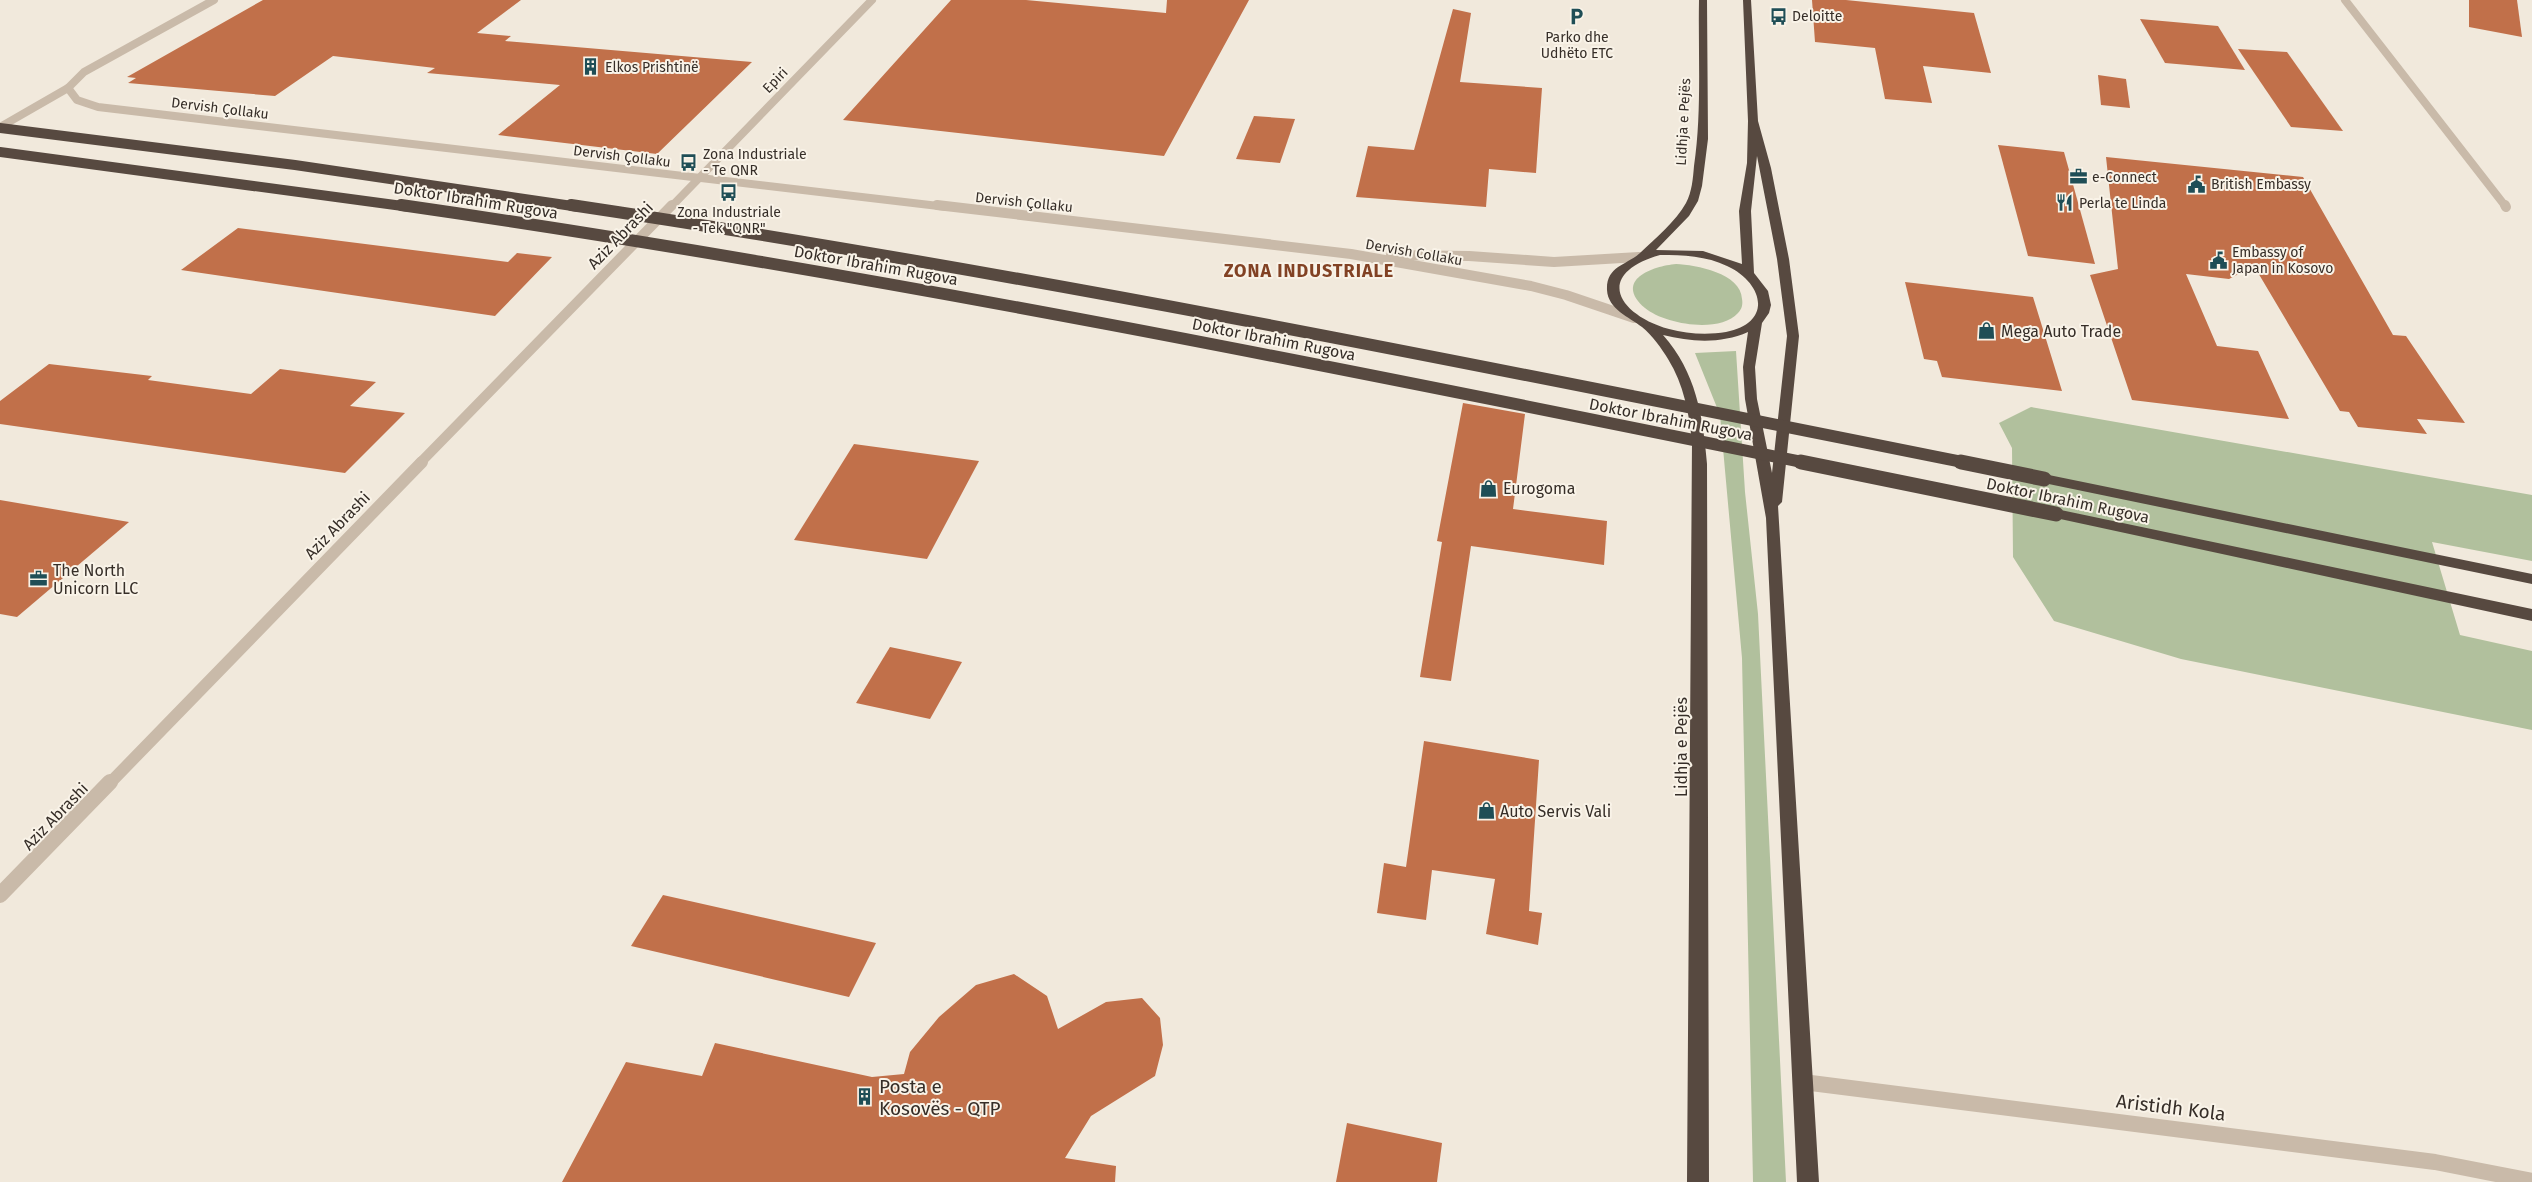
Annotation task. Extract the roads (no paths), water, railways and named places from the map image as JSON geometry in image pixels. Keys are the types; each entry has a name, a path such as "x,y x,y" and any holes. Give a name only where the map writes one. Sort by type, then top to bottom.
{"highway":[{"name":"Lidhja e Pejës","path":"1698,1182 1700,464 1698,425 1682,368 1665,344 1619,305 1612,290 1614,277 1623,265 1641,256 1661,240 1685,214 1693,201 1697,186 1703,139 1703,0"},
{"path":"1747,0 1753,121 1752,162 1745,211 1748,274"},
{"path":"1753,121 1766,168 1790,302 1793,336 1774,518"},
{"name":"Doktor Ibrahim Rugova","path":"0,128 290,164 837,247 1179,308 2044,478 2532,579"},
{"name":"Doktor Ibrahim Rugova","path":"0,152 259,185 685,249 1171,336 2056,514 2532,615"},
{"name":"Lidhja e Pejës","path":"1641,256 1679,252 1698,254 1734,265 1748,274 1760,286 1766,299 1764,312 1756,323 1749,367 1751,399 1774,518 1808,1182"},
{"path":"1641,322 1687,336 1708,337 1735,333 1756,323"}],"street":[{"path":"0,128 68,88 84,72 214,0"},
{"name":"Epiri","path":"698,178 872,0"},
{"path":"2345,0 2506,207"},
{"name":"Dervish Çollaku","path":"68,88 77,100 98,107 1351,254"},
{"name":"Aziz Abrashi","path":"0,895 698,178"},
{"name":"Dervish Collaku","path":"1351,254 1469,256 1554,262 1641,256"},
{"name":"Dervish Collaku","path":"1351,254 1530,286 1566,295 1641,322"},
{"name":"Aristidh Kola","path":"1803,1082 2425,1160 2532,1182"}],"place":[{"name":"Deloitte","path":"1778,16"},
{"name":"Parko dhe Udhëto ETC","path":"1577,17"},
{"name":"Elkos Prishtinë","path":"591,67"},
{"name":"Zona Industriale - Te QNR","path":"689,162"},
{"name":"e-Connect","path":"2078,177"},
{"name":"British Embassy","path":"2197,184"},
{"name":"Zona Industriale - Tek \"QNR\"","path":"729,192"},
{"name":"Perla te Linda","path":"2065,203"},
{"name":"Embassy of Japan in Kosovo","path":"2218,260"},
{"name":"Mega Auto Trade","path":"1987,331"},
{"name":"Eurogoma","path":"1489,488"},
{"name":"The North Unicorn LLC","path":"39,579"},
{"name":"Auto Servis Vali","path":"1486,811"},
{"name":"Posta e Kosovës - QTP","path":"865,1097"}],"district":[{"name":"ZONA INDUSTRIALE","path":"1309,271"}]}
